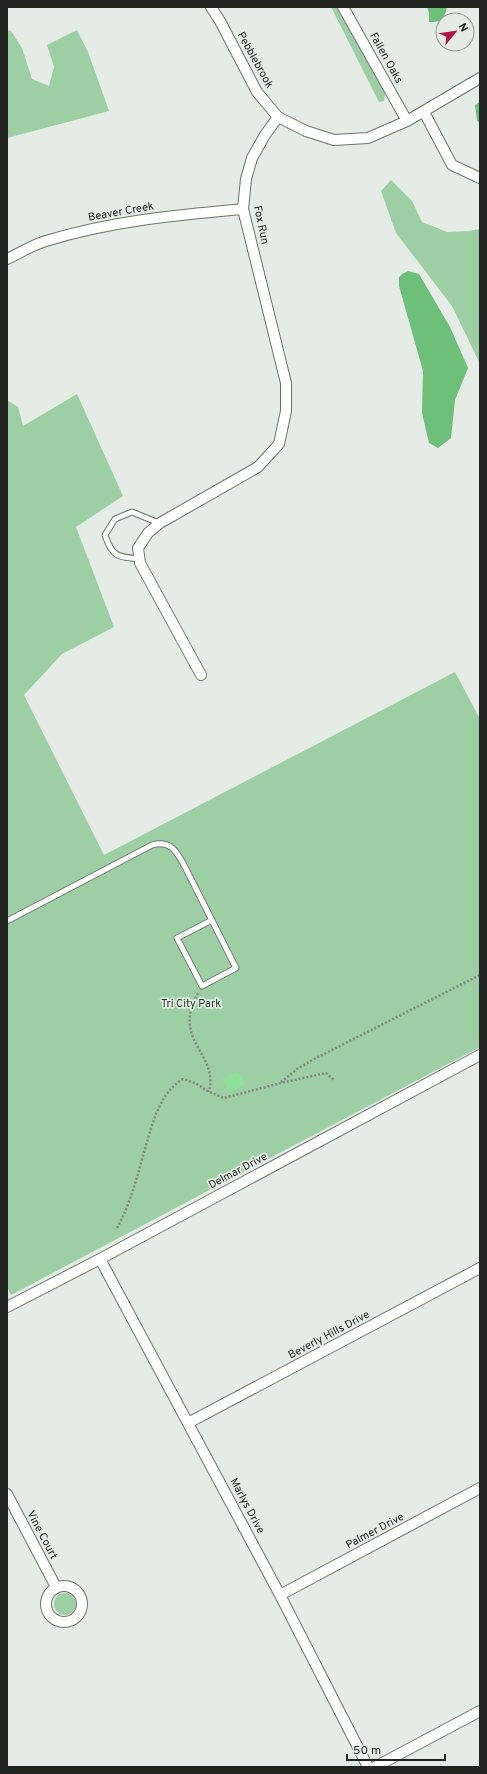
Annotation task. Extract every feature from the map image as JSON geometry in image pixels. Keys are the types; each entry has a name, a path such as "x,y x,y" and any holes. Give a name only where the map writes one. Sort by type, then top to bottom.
{"street":[{"name":"Pebblebrook","path":"211,7 220,21 257,92 278,117 306,131 334,140 368,138 424,112 480,78"},
{"name":"Fallen Oaks","path":"343,7 407,121"},
{"path":"424,112 452,164 480,178"},
{"name":"Fox Run","path":"140,559 138,548 148,533 160,523 258,468 279,444 286,411 286,383 270,323 266,297 243,209 246,179 252,158 265,135 278,117"},
{"name":"Beaver Creek","path":"7,259 44,242 100,227 172,216 243,209"},
{"path":"140,559 140,563 201,675"},
{"name":"Delmar Drive","path":"7,1307 100,1259 480,1055"},
{"name":"Marlys Drive","path":"100,1259 280,1595 368,1767"},
{"name":"Beverly Hills Drive","path":"188,1423 480,1268"},
{"name":"Palmer Drive","path":"280,1595 480,1488"},
{"name":"Vine Court","path":"7,1494 56,1587"},
{"path":"375,1767 480,1711"}],"lane":[{"path":"140,559 120,557 110,550 105,535 115,519 132,512 160,523"},
{"path":"7,921 160,842 173,848 179,855 212,920 236,968 202,986 177,938 212,920"}],"path":[{"path":"281,1083 297,1069 316,1058 480,975"},
{"path":"202,986 192,1004 189,1017 191,1035 211,1075 212,1082 209,1092"},
{"path":"117,1228 130,1199 153,1118 174,1084 184,1079 224,1098 326,1073 334,1080"}],"green space":[{"path":"331,7 341,7 385,94 384,101 379,102"},
{"path":"7,30 11,31 22,48 32,79 49,86 54,67 47,45 77,30 88,52 109,111 7,138"},
{"path":"391,180 412,201 422,222 447,232 480,229 480,364 452,306 396,233 381,191"},
{"name":"Tri City Park","path":"77,394 123,496 76,527 114,627 62,654 24,695 104,855 455,672 480,719 480,1047 11,1295 7,1287 7,400 18,407 23,426"},
{"path":"65,1593 73,1596 76,1604 73,1612 65,1615 57,1612 54,1604 57,1596"}],"shaded area":[{"path":"427,7 447,7 446,12 435,12 435,21 429,22"},
{"path":"480,102 480,123 477,121 475,105"},
{"path":"408,271 419,274 450,327 468,368 455,400 451,438 438,448 429,443 422,413 423,371 399,286 399,277"}],"building":[{"path":"238,1071 245,1084 229,1092 222,1079"}]}
